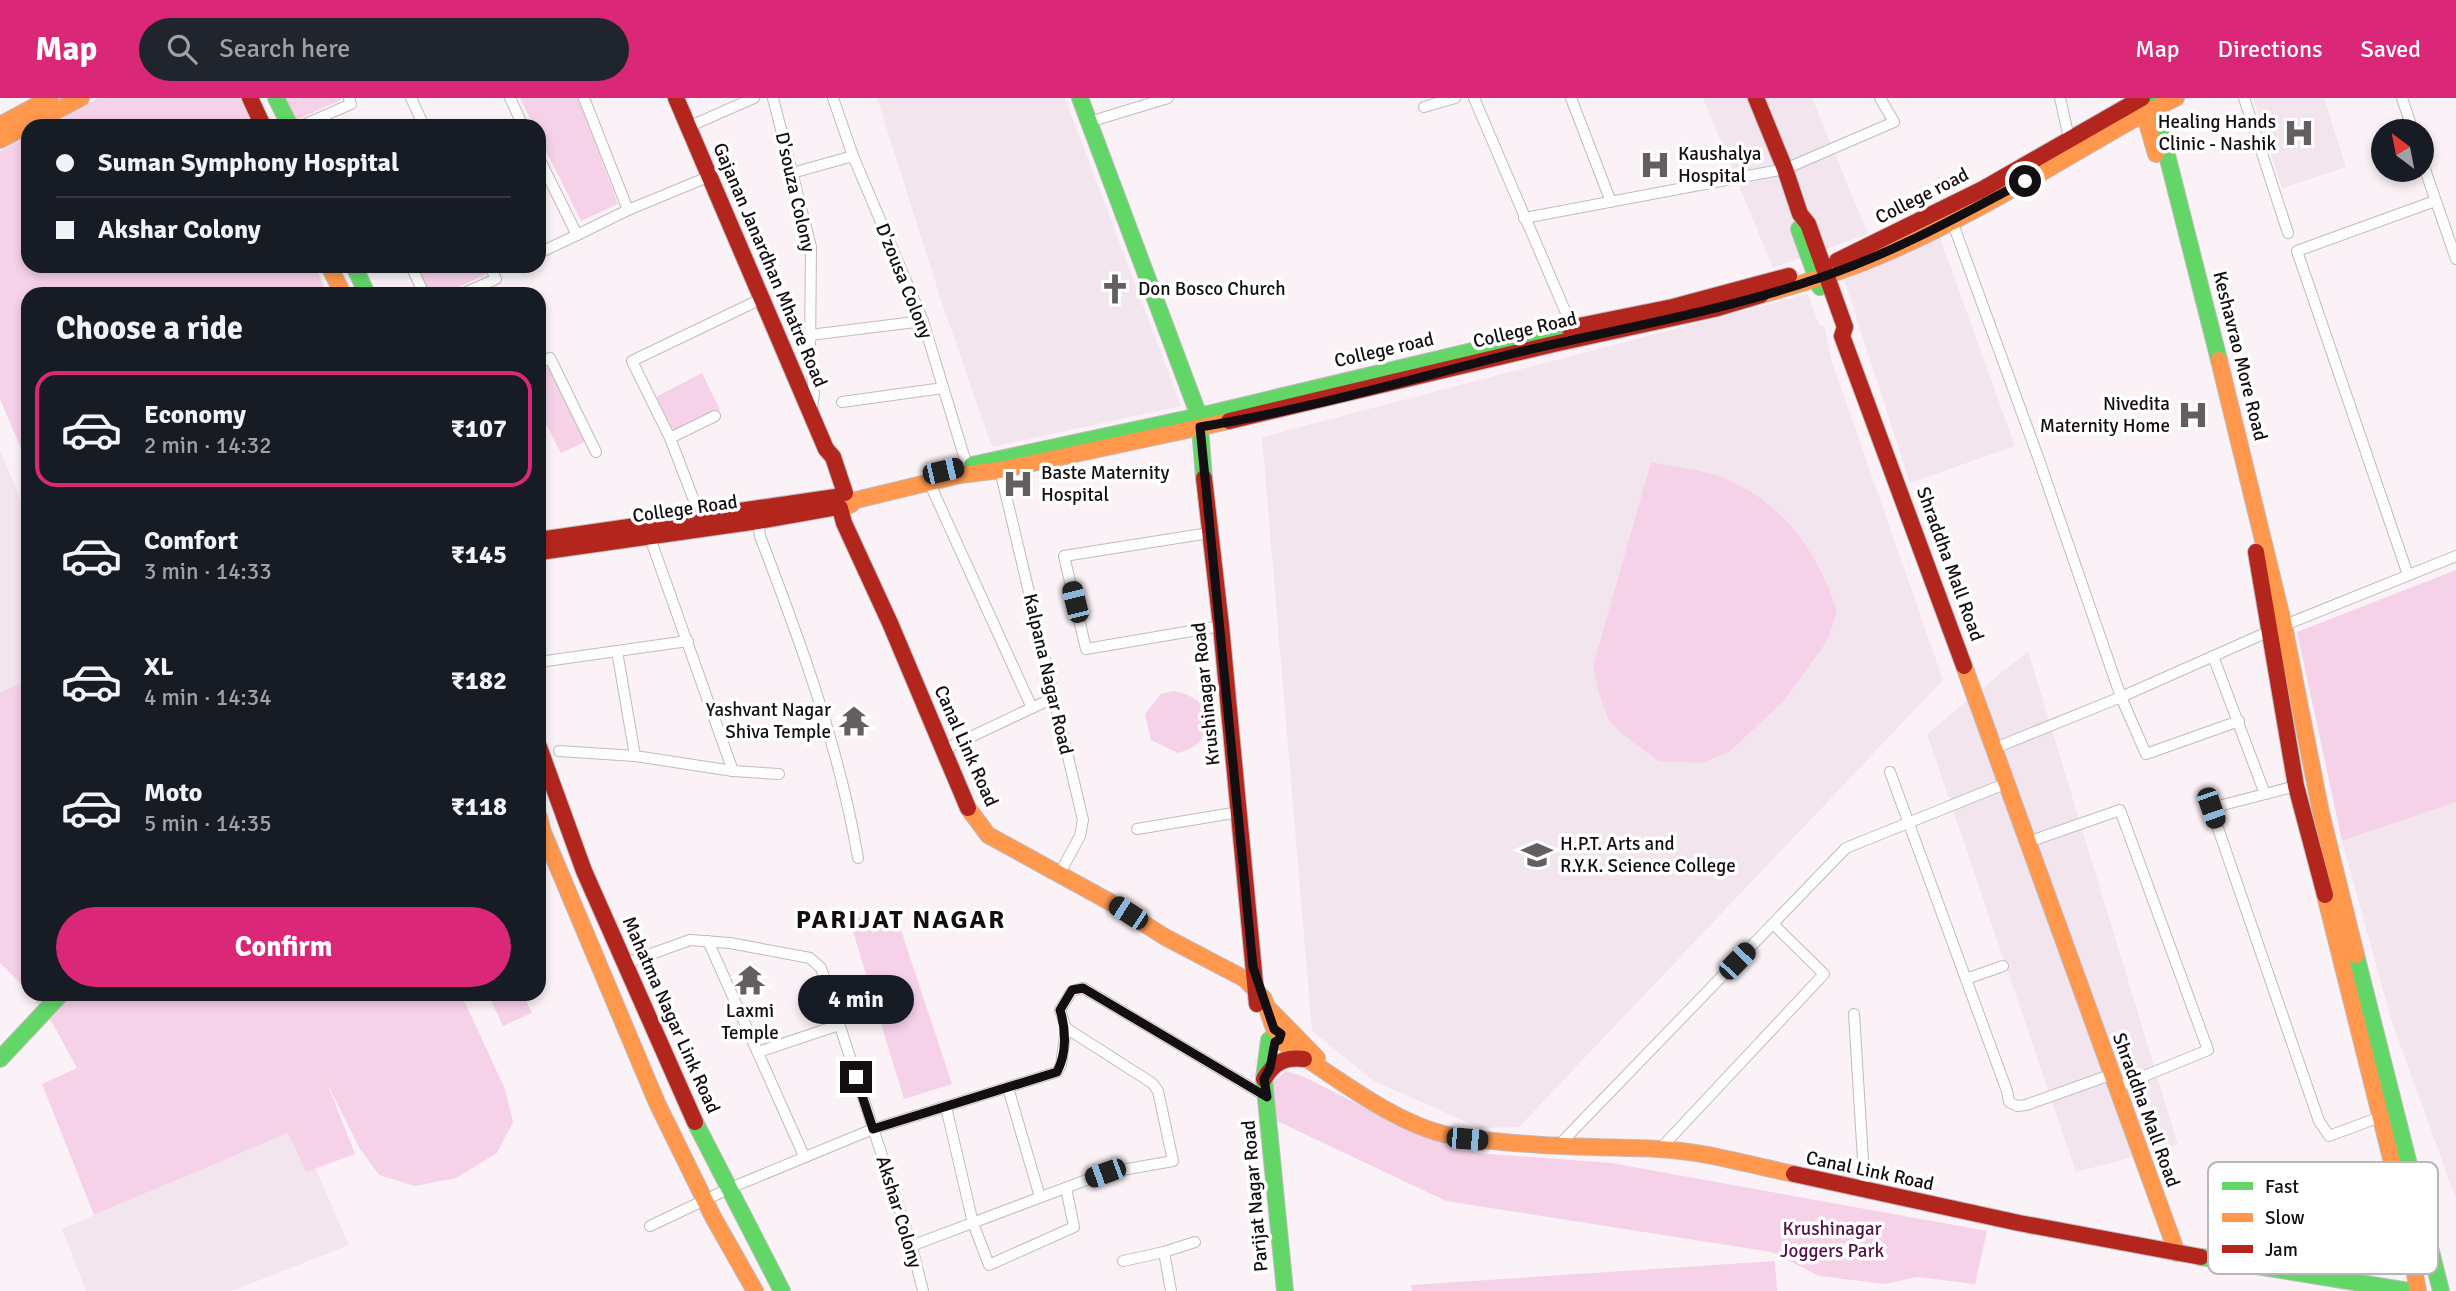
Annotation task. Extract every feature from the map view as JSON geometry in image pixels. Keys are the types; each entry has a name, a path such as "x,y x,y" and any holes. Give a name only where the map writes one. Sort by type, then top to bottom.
{"street":[{"path":"0,125 50,98"},
{"path":"40,119 81,98"},
{"path":"250,98 260,119"},
{"path":"276,98 286,119"},
{"path":"317,119 351,104 349,98"},
{"path":"411,98 421,119"},
{"path":"510,98 520,119"},
{"path":"584,98 628,210"},
{"name":"Gajanan Janardhan Mhatre Road","path":"676,98 826,449 832,457 842,501"},
{"path":"688,127 754,98"},
{"name":"D'souza Colony","path":"773,98 811,247 810,335 814,395 811,413"},
{"name":"D'zousa Colony","path":"833,98 853,156 923,321 967,466"},
{"name":"Krushinagar Road","path":"1080,98 1199,421 1253,967 1261,1000"},
{"path":"1089,122 1168,98"},
{"path":"1424,107 1455,98"},
{"path":"1474,98 1572,327"},
{"path":"1571,98 1611,202"},
{"name":"Shraddha Mall Road","path":"1756,98 1800,214 1798,228 1845,327 1842,336 1995,748 2113,1082 2177,1253"},
{"path":"1524,218 1785,169 1894,122 1880,98"},
{"path":"2060,98 2069,138"},
{"name":"College Road","path":"546,551 758,521 929,482 1000,470 1199,421 1285,410 1558,343 1714,309 1820,272 1868,260 1951,222 1986,195 2146,102 2176,98"},
{"path":"2244,98 2288,233"},
{"path":"2402,98 2409,119"},
{"name":"College road","path":"546,539 700,516 842,501 967,466 1199,421 1572,327 1673,307 1820,272 1859,251 1986,195 2069,138 2146,102"},
{"name":"Keshavrao More Road","path":"2146,102 2277,628"},
{"path":"0,140 21,129"},
{"path":"792,173 853,156"},
{"path":"546,173 576,235"},
{"path":"546,250 628,210 708,177"},
{"path":"2429,182 2455,251"},
{"path":"2408,575 2297,251 2435,201"},
{"path":"1951,222 2038,457 2121,697 2146,754 2239,721"},
{"path":"478,287 496,279 493,273"},
{"path":"700,516 670,438 632,361 761,299"},
{"path":"810,335 923,321"},
{"path":"546,360 550,358 596,452"},
{"path":"842,402 943,388"},
{"path":"670,438 715,416"},
{"name":"Kalpana Nagar Road","path":"1000,470 1083,820 1080,836 1060,873"},
{"path":"929,482 1032,708"},
{"name":"Canal Link Road","path":"842,501 844,523 966,806 977,824 988,835 1060,873 1165,937 1245,979 1312,1057 1383,1107 1412,1123 1467,1139 1557,1147 1660,1149 1695,1153 1865,1192 2208,1258"},
{"path":"758,521 760,536 803,647 844,785 858,858"},
{"path":"1209,533 1064,556 1086,649 1221,626"},
{"path":"649,536 733,771"},
{"path":"1995,748 2121,697 2277,628 2456,556"},
{"path":"2277,628 2296,786 2392,1162"},
{"path":"2277,628 2408,1162"},
{"path":"546,661 688,641"},
{"path":"617,651 635,755"},
{"path":"2213,656 2265,794"},
{"path":"943,750 1054,698"},
{"path":"559,751 635,755 733,771 779,774"},
{"name":"Mahatma Nagar Link Road","path":"546,768 567,829 680,1092 782,1291"},
{"path":"1890,772 2009,1102 2017,1106 2026,1105 2113,1082 2208,1050 2120,810 2028,842"},
{"path":"1557,1147 1846,849 2007,783"},
{"path":"2296,786 2211,808 2319,1121 2329,1136 2381,1117"},
{"path":"1137,829 1239,812"},
{"path":"546,827 567,829"},
{"path":"546,841 657,1103 704,1199 755,1291"},
{"path":"1660,1149 1824,974 1773,924"},
{"name":"Akshar Colony","path":"626,963 690,940 730,943 810,958 821,968 911,1246 923,1291"},
{"path":"708,941 804,1156"},
{"path":"1966,979 2003,966"},
{"path":"650,1226 704,1199 873,1129 1057,1072 1061,1065 1066,1028 1060,1010 1072,990 1083,988 1267,1097"},
{"path":"1261,1000 1274,1036 1267,1073"},
{"path":"0,1059 54,1001"},
{"path":"1854,1014 1865,1192"},
{"path":"758,1052 839,1025"},
{"path":"911,1246 1105,1173 1172,1161 1158,1091 1152,1083 1066,1028"},
{"name":"Canal Link Road","path":"1274,1036 1312,1057"},
{"path":"1267,1073 1286,1058 1312,1057"},
{"name":"Parijat Nagar Road","path":"1267,1073 1285,1291"},
{"path":"1008,1088 1040,1197"},
{"path":"946,1107 973,1223 989,1265 1074,1227 1066,1188"},
{"path":"1123,1261 1195,1242"},
{"path":"1164,1252 1171,1291"},
{"name":"Canal Link Road","path":"2305,1274 2409,1291"},
{"path":"2437,1274 2441,1291"}],"shaded area":[{"path":"877,98 1065,98 1181,406 992,447 942,303"},
{"path":"1703,98 1812,98 1868,234 1773,268"},
{"path":"2253,98 2324,98 2346,167 2282,188"},
{"path":"1940,238 2015,446 1910,483 1843,276"},
{"name":"H.P.T. Arts and R.Y.K. Science College","path":"1808,294 1819,325 1824,325 1832,362 1943,680 1519,1127 1480,1128 1374,1081 1312,1031 1262,437"},
{"path":"0,450 21,501 21,701 0,713"},
{"path":"2028,651 2178,1145 2076,1172 1927,734"},
{"path":"2456,802 2456,1199 2392,1022 2342,841"},
{"path":"298,1128 349,1245 232,1291 86,1291 62,1229"}],"green space":[{"path":"98,98 240,98 250,119 59,119"},
{"path":"283,98 341,100 298,119 293,119"},
{"path":"520,98 578,98 618,204 581,221 546,151 546,119 530,119"},
{"path":"21,140 21,273 318,273 324,287 21,287 21,448 0,399 0,151"},
{"path":"420,273 486,274 459,287 427,287"},
{"path":"548,366 585,442 561,453 546,424"},
{"path":"702,373 720,410 673,430 656,397"},
{"path":"1651,462 1715,475 1738,484 1776,511 1807,547 1819,567 1837,611 1827,641 1783,702 1729,752 1701,763 1659,761 1622,734 1608,719 1593,666"},
{"path":"2456,570 2456,802 2342,841 2297,632"},
{"path":"21,682 21,984 0,963 0,693"},
{"path":"1173,691 1194,698 1208,715 1201,740 1192,748 1178,753 1151,740 1145,714 1161,694"},
{"path":"848,915 899,924 952,1084 904,1099"},
{"path":"35,1001 464,1001 505,1089 513,1122 497,1153 456,1178 415,1186 379,1175 360,1149 327,1083 355,1154 306,1172 288,1133 94,1215 42,1084 77,1068 53,1024"},
{"path":"491,1001 526,1001 532,1013 503,1026"},
{"name":"Krushinagar Joggers Park","path":"1286,1071 1302,1076 1378,1114 1477,1153 1611,1163 1987,1231 1975,1284 1917,1277 1885,1284 1819,1276 1772,1252 1446,1201 1277,1121 1273,1082"},
{"path":"1775,1261 1777,1291 1412,1291 1411,1285"}],"traffic: fast":[{"path":"276,98 286,119"},
{"path":"1080,98 1199,416 1204,478"},
{"path":"2153,100 2219,360"},
{"path":"1799,229 1820,287"},
{"path":"357,273 364,287"},
{"path":"972,465 1199,416 1569,328"},
{"path":"2356,955 2408,1162"},
{"path":"0,1059 54,1001"},
{"path":"1269,1040 1264,1079 1285,1291"},
{"path":"695,1122 782,1291"},
{"path":"2201,1257 2208,1258"},
{"path":"2305,1274 2409,1291"},
{"path":"2437,1274 2441,1291"}],"traffic: slow":[{"path":"0,125 50,98"},
{"path":"40,119 81,98"},
{"path":"1761,295 1841,271 1939,229 2176,98"},
{"path":"2142,105 2156,154"},
{"path":"0,140 21,129"},
{"path":"332,273 340,287"},
{"path":"2219,360 2284,626 2321,813 2356,955"},
{"path":"850,505 856,500 960,475 1000,470 1229,421"},
{"path":"1964,666 2177,1253"},
{"path":"968,808 988,835 1110,902 1165,937 1245,979 1264,999 1274,1029"},
{"path":"546,839 657,1103 713,1217 755,1291"},
{"path":"2325,895 2392,1162"},
{"path":"1269,1009 1317,1058"},
{"path":"1279,1040 1378,1105 1399,1117 1440,1133 1522,1144 1675,1150 1794,1174"},
{"path":"2415,1274 2418,1291"}],"traffic: jam":[{"path":"250,98 260,119"},
{"path":"676,98 826,449 833,457 845,493"},
{"path":"1756,98 1800,214 1808,224 1845,327 1842,336 1964,666"},
{"path":"1837,261 1983,189 2142,98"},
{"path":"1569,328 1673,307 1789,276"},
{"path":"1229,421 1714,309 1761,295"},
{"path":"1204,478 1257,1004"},
{"path":"546,539 836,497"},
{"path":"546,551 837,507"},
{"path":"840,508 844,523 890,623 968,808"},
{"path":"2256,552 2296,786 2325,895"},
{"path":"546,766 584,871 695,1122"},
{"path":"1264,1079 1272,1068 1281,1062 1304,1059"},
{"path":"1794,1174 2019,1223 2201,1257"}],"place":[{"name":"Healing Hands Clinic - Nashik","path":"2299,133"},
{"name":"Kaushalya Hospital","path":"1655,165"},
{"name":"Don Bosco Church","path":"1115,289"},
{"name":"Nivedita Maternity Home","path":"2193,415"},
{"name":"Baste Maternity Hospital","path":"1018,484"},
{"name":"Yashvant Nagar Shiva Temple","path":"854,721"},
{"name":"H.P.T. Arts and R.Y.K. Science College","path":"1537,855"},
{"name":"Laxmi Temple","path":"750,980"}],"district":[{"name":"PARIJAT NAGAR","path":"901,920"}],"route":[{"path":"856,1077 873,1129 1057,1072 1061,1065 1066,1028 1060,1010 1072,990 1083,988 1267,1097 1264,1079 1270,1068 1275,1042 1281,1034 1274,1029 1253,967 1200,427 1285,410 1558,343 1714,309 1817,279 1868,260 1951,222 2025,181"}]}
